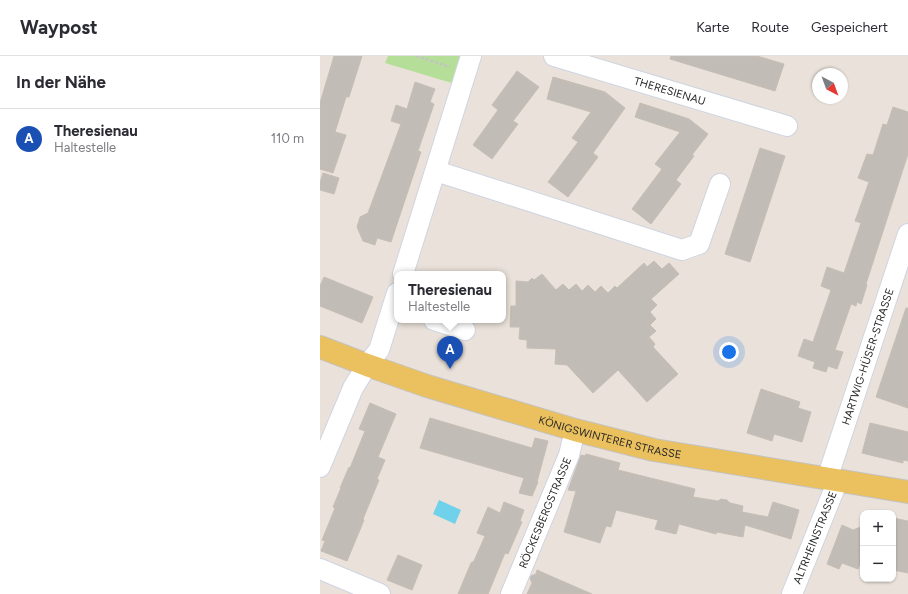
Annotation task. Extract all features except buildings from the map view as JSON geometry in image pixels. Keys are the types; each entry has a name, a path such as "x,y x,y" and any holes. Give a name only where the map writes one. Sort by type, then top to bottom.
{"main road":[{"name":"KÖNIGSWINTERER STRASSE","path":"320,346 367,366 427,386 575,430 654,450 908,492"}],"street":[{"name":"THERESIENAU","path":"554,56 787,126"},
{"path":"404,271 469,64"},
{"path":"436,171 682,250 699,244 720,184"},
{"name":"HARTWIG-HÜSER-STRASSE","path":"833,480 908,234"},
{"path":"320,467 354,388 367,366 379,350 394,306"},
{"path":"443,323 465,330"},
{"name":"RÖCKESBERGSTRASSE","path":"511,594 569,455 575,430"},
{"name":"ALTRHEINSTRASSE","path":"792,594 833,480"},
{"path":"320,569 380,594"}],"path":[{"path":"416,56 469,64"}],"green space":[{"path":"388,56 464,56 455,84 385,63"}],"water":[{"path":"439,500 461,510 455,524 433,514"}],"place":[{"name":"Theresienau","path":"450,369"}]}
